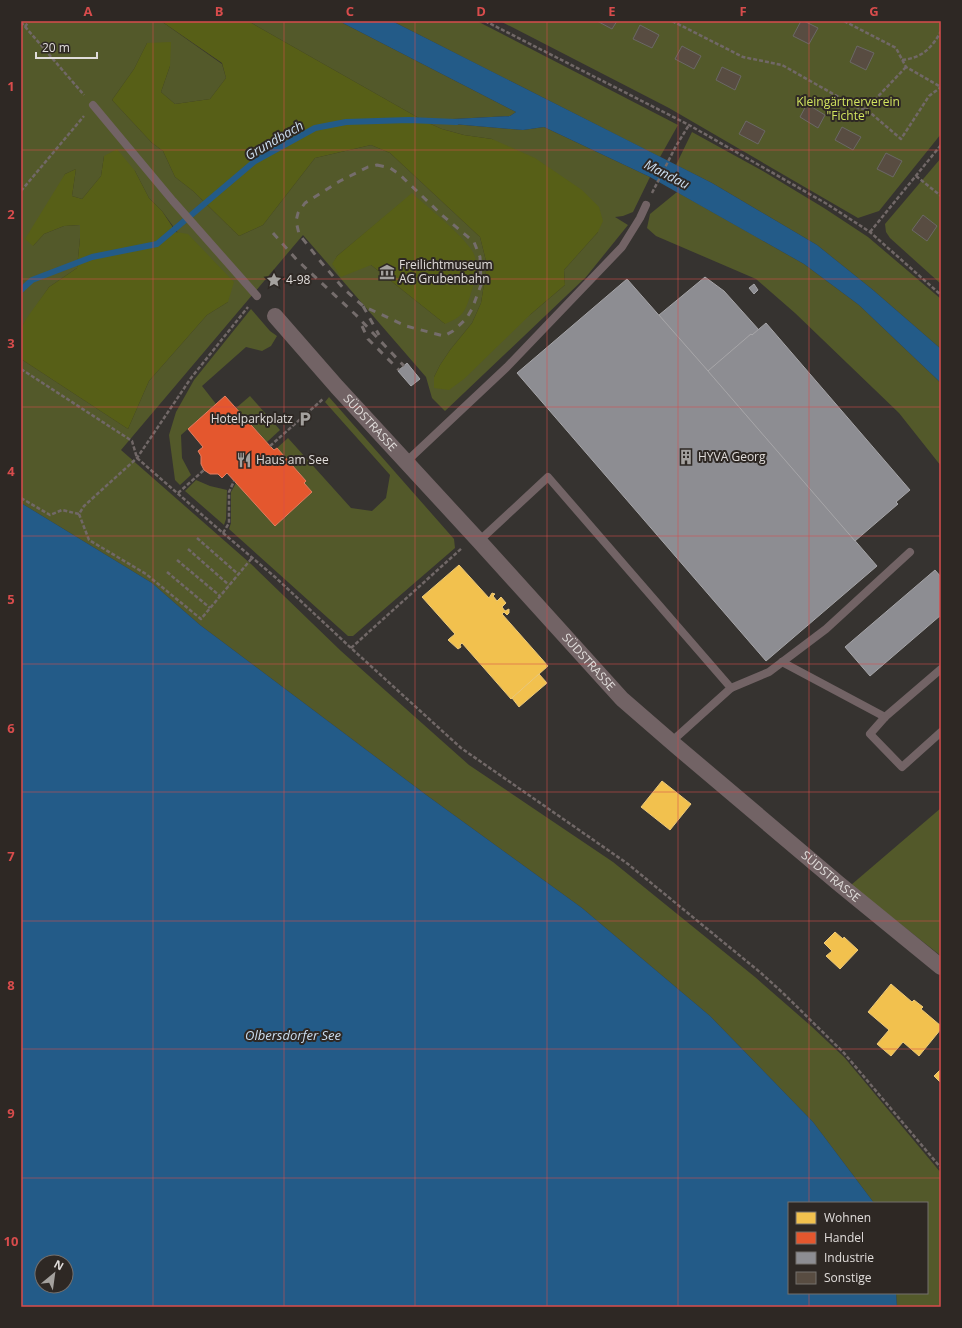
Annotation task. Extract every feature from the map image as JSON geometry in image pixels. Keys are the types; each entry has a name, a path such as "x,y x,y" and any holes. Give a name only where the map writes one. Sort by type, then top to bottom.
{"street":[{"name":"SÜDSTRASSE","path":"275,316 337,387 407,461 622,699 838,883 941,967"}],"lane":[{"path":"93,105 173,201 257,296"},
{"path":"407,461 507,367 622,247 640,218 646,205"},
{"path":"477,539 548,477 731,688"},
{"path":"672,742 731,688 769,672 826,629 910,552"},
{"path":"782,662 885,717"},
{"path":"941,669 885,717 870,734 902,767 941,732"}],"path":[{"path":"25,27 29,21"},
{"path":"485,21 689,125 827,204 870,232 941,295"},
{"path":"672,21 743,58 782,65 858,108 866,110 901,139 930,96 941,87 906,67 896,48 844,21"},
{"path":"21,22 72,83 93,105 21,191"},
{"path":"902,60 913,59 926,52 941,31"},
{"path":"866,110 906,67"},
{"path":"646,205 676,146 689,125"},
{"path":"870,232 941,145"},
{"path":"916,176 941,196"},
{"path":"79,514 84,506 137,458 192,378 257,296"},
{"path":"21,369 132,441 137,458 275,577 462,748 628,864 767,978 844,1053 941,1168"},
{"path":"270,446 320,402"},
{"path":"178,493 204,470"},
{"path":"223,533 229,522 230,492 234,481"},
{"path":"21,498 50,516 62,510 79,514"},
{"path":"79,514 89,540 146,574 200,619 252,558"},
{"path":"197,538 238,574"},
{"path":"351,648 477,539"},
{"path":"188,549 229,585"},
{"path":"177,560 220,596"},
{"path":"166,572 210,608"}],"green space":[{"path":"21,21 161,21 222,64 226,78 210,99 175,104 161,92 170,66 147,43 134,69 112,100 152,143 163,151 175,177 193,191 239,236 263,225 315,158 371,145 390,153 480,237 487,265 481,303 472,323 440,365 434,377 434,388 531,314 565,285 564,270 598,232 492,139 464,135 442,129 424,121 248,21 339,21 516,112 510,116 453,119 453,124 523,130 544,127 650,177 633,212 615,217 628,225 586,277 445,411 432,398 426,377 303,235 121,450 251,564 341,651 469,765 613,862 755,977 844,1057 941,1173 941,1307 897,1307 896,1294 928,1294 928,1202 873,1202 813,1122 710,1016 582,908 429,797 200,625 152,583 21,503 21,359 128,429 149,381 207,315 228,302 162,211 149,198 135,171 104,156 101,176 82,199 72,196 76,169 65,174 33,246 44,234 64,226 80,225 77,268 49,287 21,328","holes":["412,194 445,324 371,265 333,264 337,256"]},
{"path":"161,21 248,21 424,121 442,129 464,135 492,139 535,158 582,190 599,207 603,221 598,232 564,270 565,285 531,314 464,379 449,390 434,388 434,377 440,365 472,323 481,303 487,265 480,237 390,153 371,145 315,158 263,225 239,236 193,191 175,177 163,151 152,143 112,100 134,69 147,43 171,42 170,66 161,92 175,104 210,99 226,78 222,63"},
{"path":"392,21 477,21 678,125 660,157"},
{"name":"Kleingärtnerverein \"Fichte\"","path":"500,21 941,21 941,134 879,211 858,218 669,108"},
{"path":"692,132 761,170 824,208 868,237 941,299 941,349 873,290 817,245 712,183 676,165"},
{"path":"117,149 135,171 149,198 162,211 176,232 188,234 234,282 228,302 207,315 149,381 128,429 21,359 21,328 26,319 49,287 77,268 80,225 64,226 44,234 33,246 25,239 65,174 76,169 72,196 82,199 101,176 104,156"},
{"path":"941,158 941,284 890,238 886,232 885,224"},
{"path":"677,192 804,264 859,305 941,383 941,466 899,413 795,313 756,279 656,236 647,228 650,214"},
{"path":"412,193 466,242 475,257 476,275 467,305 460,316 445,324 371,265 341,277 332,264 337,256"},
{"path":"251,309 270,331 277,336 271,346 262,351 246,347 202,386 216,404 181,435 182,458 191,475 180,485 175,480 169,435 176,412 194,380"},
{"path":"250,396 280,430 267,442 236,408"},
{"path":"329,397 454,539 455,548 353,636 348,636 229,529 231,523 231,492 236,483 275,526 312,492 304,483 306,481 277,448 288,438 351,508 372,511 386,498 390,475 325,402"},
{"path":"196,480 210,486 227,490 226,519 224,525 185,491"},
{"path":"941,808 941,956 851,885"}],"water":[{"name":"Mandau","path":"339,21 392,21 712,183 817,245 873,290 941,349 941,383 859,305 804,264 650,177 544,127 523,130 453,124 449,121 453,119 510,116 516,112"},
{"name":"Olbersdorfer See","path":"21,503 152,583 200,625 429,797 582,908 710,1016 813,1122 873,1202 788,1202 788,1294 896,1294 897,1307 21,1307"}],"building: Wohnen":[{"path":"459,565 489,598 492,593 495,594 493,596 497,601 501,597 506,603 502,607 505,611 509,609 509,613 507,615 504,612 502,614 548,666 511,699 462,643 460,645 461,647 458,649 448,640 455,634 422,597"},
{"path":"539,674 547,683 519,707 512,698"},
{"path":"662,781 691,804 670,830 641,807"},
{"path":"835,932 843,939 844,937 858,950 840,969 826,956 832,951 824,943"},
{"path":"891,984 912,1002 914,1000 923,1007 921,1009 941,1026 941,1029 919,1056 903,1042 891,1056 877,1044 889,1030 868,1012"},
{"path":"941,1069 941,1083 934,1076"}],"building: Handel":[{"name":"Haus am See","path":"225,396 274,450 277,448 306,481 304,483 312,492 275,526 227,473 222,478 218,474 210,474 204,470 201,464 201,456 198,451 203,447 188,429"}],"building: Industrie":[{"path":"705,277 724,291 759,330 752,335 751,334 708,371 659,315"},
{"name":"HYVA Georg","path":"627,279 877,566 766,661 517,373"},
{"path":"754,284 758,290 754,294 749,288"},
{"path":"766,323 910,490 896,502 898,504 855,541 708,371"},
{"path":"407,363 420,379 411,386 398,371"},
{"path":"935,570 941,577 941,615 870,676 845,647"}],"building: Sonstige":[{"path":"597,21 617,21 612,29"},
{"path":"801,21 818,28 809,44 793,36"},
{"path":"640,25 659,35 652,48 633,39"},
{"path":"682,46 701,56 694,69 675,59"},
{"path":"857,46 874,53 866,70 850,62"},
{"path":"722,67 741,76 735,90 716,80"},
{"path":"807,104 825,115 818,128 800,117"},
{"path":"746,121 765,131 758,144 739,134"},
{"path":"842,127 861,137 853,150 835,140"},
{"path":"886,153 902,161 893,177 877,169"},
{"path":"923,215 937,226 927,241 912,230"}],"waterway":[{"name":"Grundbach","path":"21,290 32,280 92,257 157,244 255,161 315,128 346,122 409,120 456,122"}],"railway":[{"path":"377,165 390,168 399,174 442,215 474,242 480,257 481,285 472,309 466,319 453,331 444,336 406,326 363,306 344,289 299,234 296,221 298,213 305,203 340,181 368,167 377,165"},
{"path":"273,233 297,260 356,315 404,366"},
{"path":"363,306 379,335"},
{"path":"362,326 368,339 399,370"}],"place":[{"name":"Freilichtmuseum AG Grubenbahn","path":"387,272"},
{"name":"4-98","path":"274,280"},
{"name":"Hotelparkplatz","path":"305,419"},
{"name":"HYVA Georg","path":"686,457"},
{"name":"Haus am See","path":"244,460"}]}
